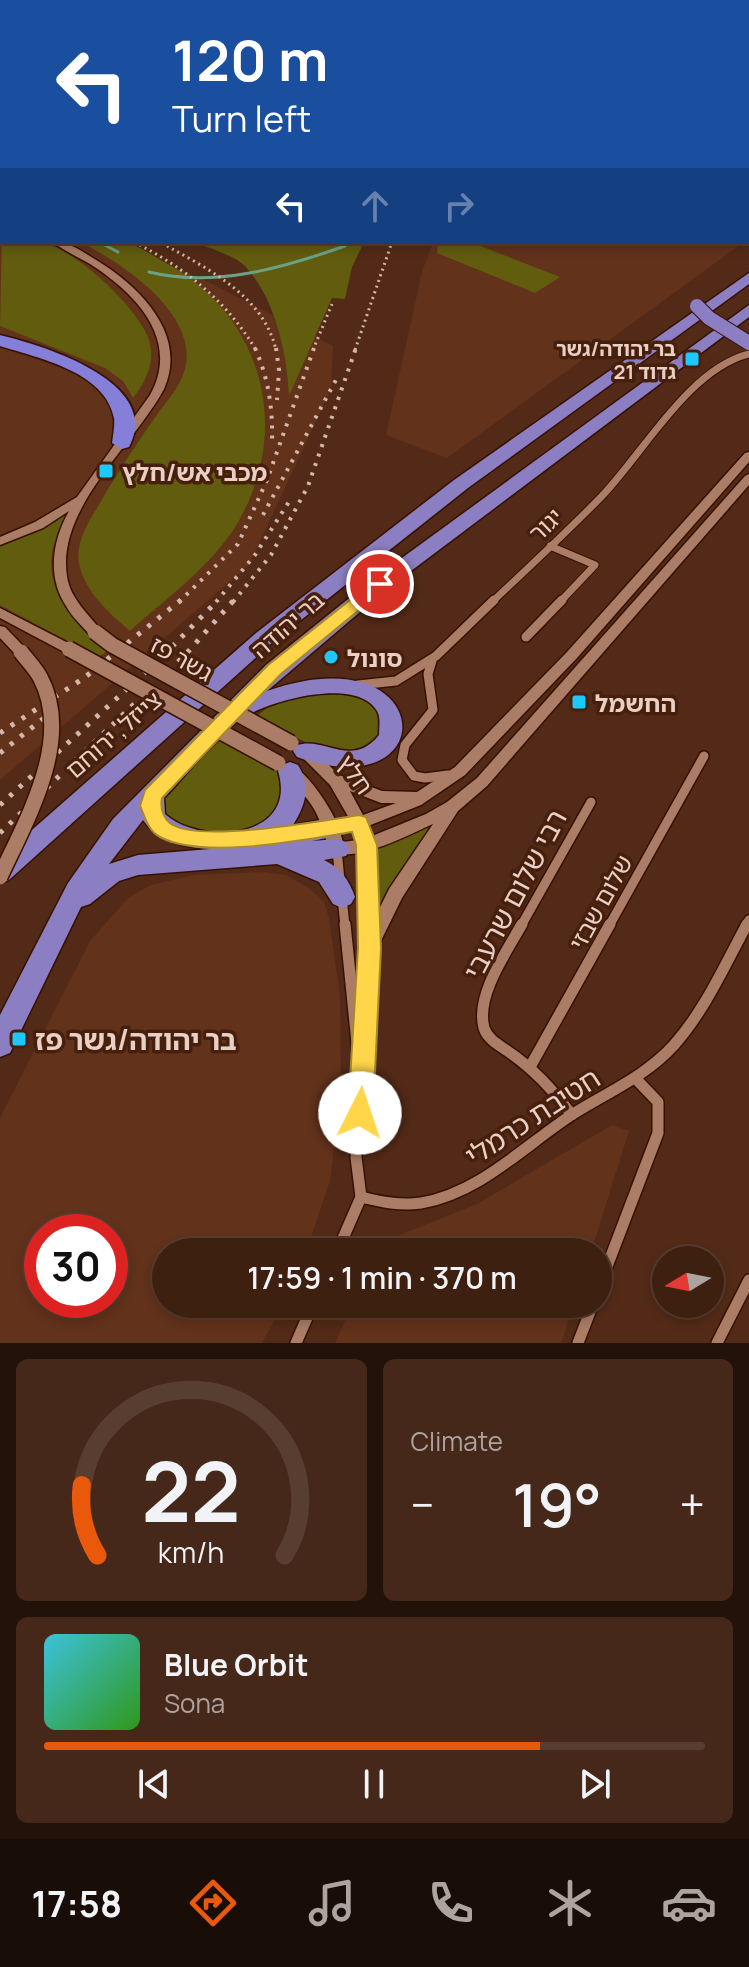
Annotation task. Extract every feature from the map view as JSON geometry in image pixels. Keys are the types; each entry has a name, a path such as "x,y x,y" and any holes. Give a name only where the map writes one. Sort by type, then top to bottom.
{"highway":[{"path":"697,306 703,293 749,259"},
{"name":"בר יהודה","path":"264,638 461,484 749,277"},
{"path":"697,306 709,318 749,343"},
{"path":"461,484 498,448 583,382 686,309 697,306 711,308 749,329"},
{"name":"בר יהודה","path":"0,1044 77,890 122,826 274,670 333,620 749,310"},
{"path":"0,340 79,369 107,385 115,392 123,410 125,426 122,443"},
{"name":"צייזל, ירוחם","path":"0,875 264,638"},
{"path":"227,720 285,693 345,686 371,692 386,704 392,721 385,744 370,756 345,760 291,757 294,797 289,813 258,847"},
{"path":"152,795 150,806 158,825 178,837 258,847 302,862 320,869 333,879 342,897"},
{"path":"58,926 88,891 123,869 258,847 334,839"}],"street":[{"path":"0,541 39,525 84,494 161,383 165,367 162,340 151,316 133,293 85,257 62,244"},
{"name":"יגור","path":"345,686 396,681 436,656 603,495 691,391 729,359 749,354"},
{"path":"334,839 359,823 431,792 460,771 572,655 749,455"},
{"path":"334,839 367,845 417,826 453,806 482,782 749,478"},
{"name":"גשר פז","path":"84,494 59,546 57,564 67,601 95,632 112,645 291,757"},
{"path":"526,637 595,565 550,546"},
{"name":"גשר פז","path":"0,612 291,757"},
{"path":"0,630 21,652 42,686 49,711 50,751 34,801 0,875"},
{"path":"436,656 426,675 434,702 432,712 406,743 402,759 406,769 415,776 445,776 460,771"},
{"name":"שלום שבזי","path":"530,1067 704,756"},
{"name":"חלץ","path":"291,757 333,778 359,823 367,845"},
{"name":"חלץ","path":"291,757 334,839"},
{"path":"333,778 381,797 405,798 431,792"},
{"name":"רבי שלום שרעבי","path":"572,1115 530,1067 490,1041 483,1029 491,980 591,802"},
{"path":"369,948 395,894 453,806"},
{"path":"334,839 362,1091"},
{"path":"343,1238 361,1197 356,1157 369,948 367,845"},
{"name":"חטיבת כרמלי","path":"361,1197 397,1206 429,1202 485,1178 572,1115 636,1079 677,1042 700,1008 749,920"},
{"name":"חטיבת כרמלי","path":"612,1253 658,1133 662,1110 655,1094 636,1079"},
{"path":"717,1343 749,1280"},
{"path":"296,1343 307,1318"},
{"path":"578,1343 588,1318"}],"shaded area":[{"path":"0,244 122,244 208,282 333,346 331,389 249,565 0,780"},
{"path":"2,244 54,246 103,281 143,327 151,348 146,378 133,398 123,381 105,368 0,326"},
{"path":"84,244 134,245 199,286 226,313 246,344 259,378 265,414 263,451 254,488 237,524 201,568 130,631 92,593 79,564 80,542 111,484 178,385 187,354 182,333 156,295"},
{"path":"199,244 363,244 352,267 345,299 332,298 289,396 286,362 272,310 245,266"},
{"path":"432,244 741,244 447,458 386,435 422,272"},
{"path":"438,244 475,244 560,277 535,293 437,253"},
{"path":"64,514 67,516 52,556 52,574 57,591 78,623 109,650 98,657 0,605 0,545 26,536"},
{"path":"300,692 359,694 383,715 382,736 367,747 335,751 303,741 258,715 272,704"},
{"path":"223,738 278,769 284,776 284,806 258,830 202,834 164,821 158,799"},
{"path":"431,824 433,826 373,924 372,848"},
{"path":"264,872 286,875 309,888 324,902 340,996 341,1088 330,1181 311,1238 152,1238 152,1318 275,1318 262,1343 0,1343 0,1118 90,941 128,898 151,885 194,875"},
{"path":"612,1125 629,1131 595,1238 392,1238 477,1204"},
{"path":"347,1318 569,1318 561,1343 335,1343"}],"waterway":[{"path":"103,244 118,252"},
{"path":"149,272 198,278 223,277 297,262 345,246"}],"railway":[{"path":"137,244 203,287 231,316 255,349"},
{"path":"355,350 391,244"},
{"path":"167,246 217,275 248,300 270,331 276,350"},
{"path":"313,350 332,304"},
{"path":"276,348 279,370 277,400"},
{"path":"179,602 238,544 267,480 314,348"},
{"path":"233,602 271,555 308,486 356,348"},
{"path":"255,349 269,395 272,444"},
{"path":"263,515 337,378"},
{"path":"216,602 255,555 292,497"},
{"path":"0,733 84,678 181,600"},
{"path":"0,805 163,656 218,600"},
{"path":"0,833 185,655 234,600"},
{"path":"0,753 44,718"}],"place":[{"name":"בר יהודה/גשר גדוד 21","path":"692,359"},
{"name":"מכבי אש/חלץ","path":"106,471"},
{"name":"סונול","path":"331,657"},
{"name":"החשמל","path":"579,702"},
{"name":"בר יהודה/גשר פז","path":"19,1039"}],"route":[{"path":"360,1113 369,948 367,845 359,823 256,838 195,840 166,832 158,825 150,801 152,795 274,670 380,584"}]}
